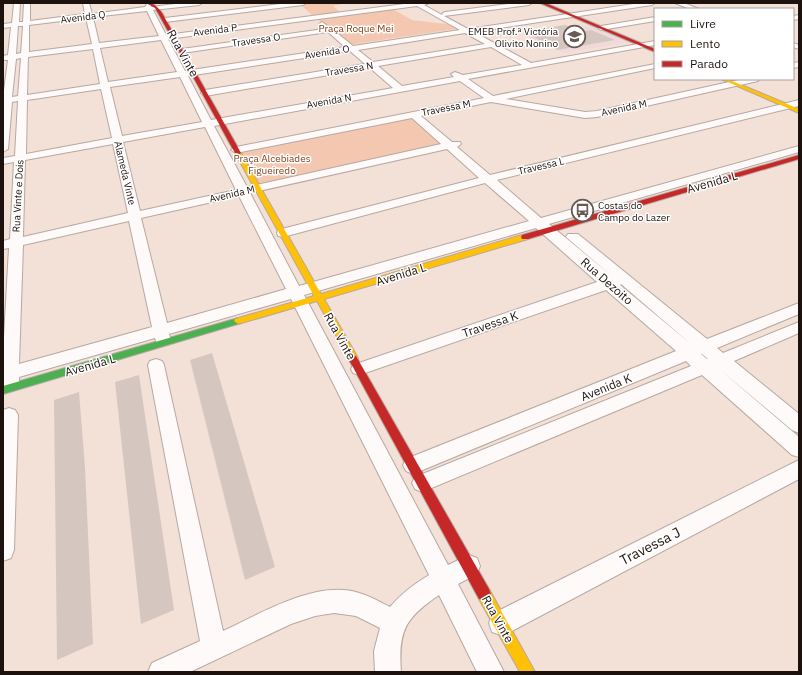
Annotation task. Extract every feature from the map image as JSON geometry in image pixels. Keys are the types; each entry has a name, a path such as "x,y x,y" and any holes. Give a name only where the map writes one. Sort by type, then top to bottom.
{"street":[{"name":"Rua Vinte e Dois","path":"6,381 16,237 25,54 16,3"},
{"name":"Rua Vinte e Dois","path":"3,149 7,56 27,3"},
{"name":"Avenida Q","path":"3,25 88,11 199,3"},
{"path":"167,32 295,3 303,3"},
{"path":"295,3 310,17 321,31 371,66 391,88"},
{"name":"Avenida P","path":"358,11 408,3"},
{"path":"422,3 445,14 492,45 529,63"},
{"path":"422,3 529,63"},
{"name":"Avenida P","path":"7,56 167,32 310,17 422,3"},
{"path":"445,14 529,3"},
{"path":"542,3 571,13"},
{"path":"550,3 604,27 648,44"},
{"name":"Avenida O","path":"5,98 634,3"},
{"name":"Avenida O","path":"571,13 652,3"},
{"path":"669,3 683,8"},
{"path":"678,3 693,8"},
{"name":"Rua Vinte","path":"153,7 248,186 297,298 491,672"},
{"name":"Alameda Vinte","path":"88,11 162,336"},
{"path":"310,17 330,30 361,67 391,88"},
{"path":"604,27 654,19"},
{"name":"Travessa O","path":"182,51 330,30"},
{"name":"Rua Vinte","path":"167,32 182,51 187,71 205,93 213,120 236,150 248,186 283,233 528,672"},
{"name":"Avenida N","path":"3,160 20,155 117,137 529,63 648,44"},
{"name":"Travessa N","path":"205,93 492,45"},
{"name":"Travessa M","path":"236,150 654,66"},
{"path":"462,75 497,97"},
{"name":"Avenida M","path":"497,97 580,115 732,81 744,80"},
{"path":"732,81 796,106"},
{"name":"Travessa L","path":"283,233 494,178 796,106"},
{"name":"Rua Dezoito","path":"419,113 713,364 799,425"},
{"name":"Avenida M","path":"3,236 16,237 248,186 455,144"},
{"name":"Avenida L","path":"550,225 799,149"},
{"name":"Avenida N","path":"3,155 20,155"},
{"name":"Avenida L","path":"6,381 550,225 799,157"},
{"path":"746,164 756,169"},
{"name":"Avenida M","path":"3,245 16,237"},
{"name":"Travessa K","path":"359,368 616,281"},
{"name":"Avenida K","path":"413,465 799,308"},
{"name":"Avenida K","path":"422,483 713,364 799,327"},
{"name":"Rua Dezoito","path":"713,364 799,449"},
{"path":"156,365 214,648"},
{"path":"3,550 9,415"},
{"name":"Travessa J","path":"501,623 799,469"},
{"path":"388,672 386,656 387,643 394,622 404,606 412,598 469,566"},
{"path":"161,672 303,608 334,601 358,604 394,622"}],"shaded area":[{"name":"EMEB Prof.ª Victória Olivito Nonino","path":"566,24 574,28 592,25 631,42 563,53 519,32"}],"green space":[{"path":"299,3 343,4 333,6 340,12 312,15"},
{"name":"Praça Roque Mei","path":"391,8 412,20 455,25 462,28 348,45 315,17"},
{"name":"Praça Alcebiades Figueiredo","path":"413,114 448,145 258,188 237,150"}],"building":[{"name":"EMEB Prof.ª Victória Olivito Nonino","path":"565,25 581,32 591,30 615,40 557,50 523,32"},
{"path":"212,353 275,567 245,580 190,360"},
{"path":"139,375 174,610 141,624 115,382"},
{"path":"79,392 85,467 93,644 57,660 54,400"}],"traffic: fast":[{"path":"3,390 238,321"}],"traffic: slow":[{"path":"725,80 799,111"},
{"path":"238,153 353,358"},
{"path":"238,321 525,237"},
{"path":"484,594 528,672"}],"traffic: jam":[{"path":"148,3 156,7 160,13 238,153"},
{"path":"542,3 654,51"},
{"path":"525,237 799,157"},
{"path":"353,358 484,594"}],"place":[{"name":"EMEB Prof.ª Victória Olivito Nonino","path":"574,37"},
{"name":"Costas do Campo do Lazer","path":"582,211"}]}
